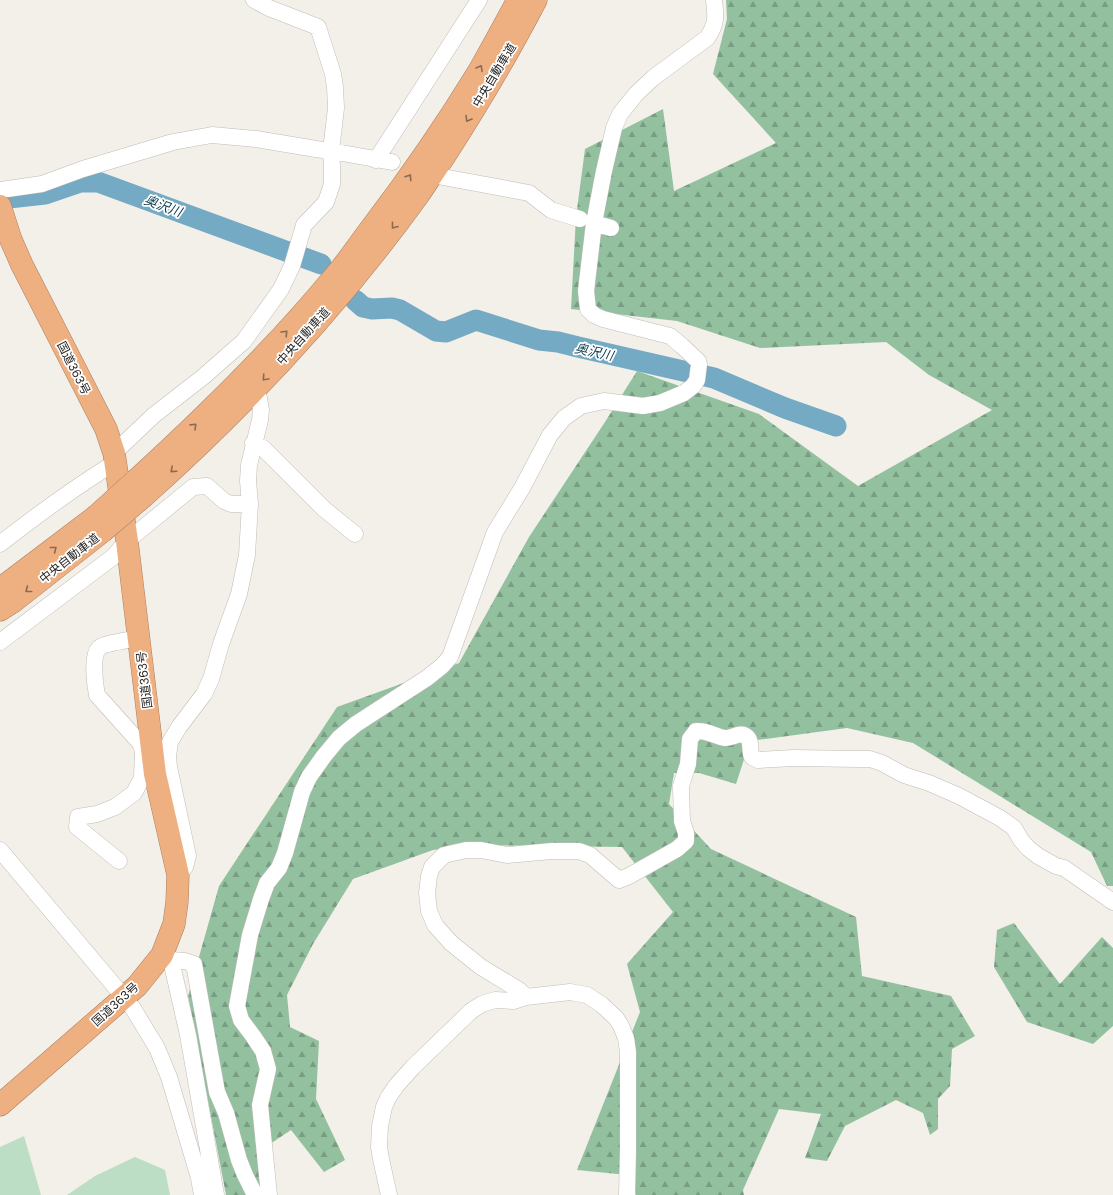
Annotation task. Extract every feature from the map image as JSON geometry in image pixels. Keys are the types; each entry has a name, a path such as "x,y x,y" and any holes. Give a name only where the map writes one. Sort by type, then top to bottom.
{"highway":[{"name":"中央自動車道","path":"140,489 163,456 239,382 287,331 335,276 403,186 441,130 479,70 518,0"},
{"name":"中央自動車道","path":"0,610 20,596 140,489 175,468 249,395 349,285 417,196 464,126 515,41 536,0"},
{"name":"国道363号","path":"0,206 11,240 22,266 106,429 115,457 139,638 147,750 156,774 178,875 177,902 167,958 0,1105"},
{"name":"中央自動車道","path":"0,590 99,524"}],"street":[{"path":"0,544 115,457 154,415 203,377 244,341 281,289 292,266 304,225 326,202 332,184 331,151 336,108 335,86 333,74 318,27 269,8 254,0"},
{"path":"0,190 42,184 83,169 173,142 212,135 256,139 384,161 480,0"},
{"path":"269,1195 260,1105 268,1069 263,1051 241,1020 237,1006 250,935 260,899 266,883 278,868 285,853 302,792 309,777 339,738 356,724 427,678 442,666 450,657 495,532 522,488 550,435 564,418 581,406 604,401 643,406 660,403 684,393 693,386 697,380 698,361 670,336 603,318 594,315 588,309 586,291 587,221 610,139 620,114 636,94 653,78 707,38 713,30 715,21 714,0"},
{"path":"432,175 530,193 551,210 612,228"},
{"path":"244,341 250,347 251,356"},
{"path":"178,875 185,868 188,856 169,767 168,756 170,742 179,727 204,694 239,594 247,555 250,504 248,481 249,465 253,443 260,420 259,398"},
{"path":"253,443 263,448 324,509 355,534"},
{"path":"0,642 113,557 127,541 193,487 207,486 224,501 231,504 250,504"},
{"path":"119,861 77,827 78,817 97,814 115,807 134,793 142,778 147,750 98,694 95,686 94,657 99,648 107,644 139,638"},
{"path":"526,997 519,990 481,967 451,943 435,925 429,911 427,893 432,867 444,855 466,850 481,850 507,855 552,851 579,851 590,855 619,880 630,876 677,849 686,841 686,833 682,821 681,786 688,764 690,739 696,731 725,738 743,734 747,736 749,740 750,754 758,760 794,758 870,759 882,763 904,775 930,783 959,796 1000,818 1014,828 1021,840 1038,856 1056,866 1064,868 1113,902"},
{"path":"0,850 116,989"},
{"path":"216,1195 188,1035 167,958 194,964 217,1092 226,1113 239,1160 255,1195"},
{"path":"390,1195 381,1159 379,1135 384,1107 396,1086 413,1067 471,1011 482,1004 495,1000 514,1001 526,997 570,992 587,995 602,1005 616,1018 626,1038 628,1052 628,1151 626,1195"},
{"path":"132,1007 157,1048 169,1076 199,1178 202,1195"},
{"path":"615,1195 622,1180 626,1177"}],"green space":[{"path":"726,0 1113,0 1113,886 1107,886 1091,852 913,743 847,728 750,741 736,784 699,773 674,773 669,804 711,849 856,917 862,976 951,996 975,1036 952,1049 950,1086 938,1099 938,1129 930,1135 923,1113 896,1100 845,1126 827,1161 805,1158 821,1114 779,1109 743,1190 744,1195 636,1195 628,1175 577,1170 640,1012 627,964 673,912 622,847 475,845 433,850 353,879 313,944 287,995 290,1027 319,1041 316,1099 345,1160 324,1172 291,1130 261,1150 267,1195 226,1195 188,996 219,886 337,707 459,663 529,537 637,371 759,414 858,486 992,410 929,375 886,342 760,348 677,321 571,309 576,217 585,149 663,109 674,191 776,143 713,74 727,19"},
{"path":"1014,923 1060,984 1102,937 1113,948 1113,1026 1093,1044 1027,1022 994,967 997,930"},
{"path":"24,1136 41,1195 0,1195 0,1147"},
{"path":"135,1157 165,1170 170,1195 67,1195 95,1176"}],"waterway":[{"name":"奥沢川","path":"0,199 45,194 80,182 98,182 321,264"},
{"name":"奥沢川","path":"355,300 363,307 372,309 392,308 400,310 436,331 446,332 476,320 539,340 558,342 714,378 785,408 836,426"}]}
